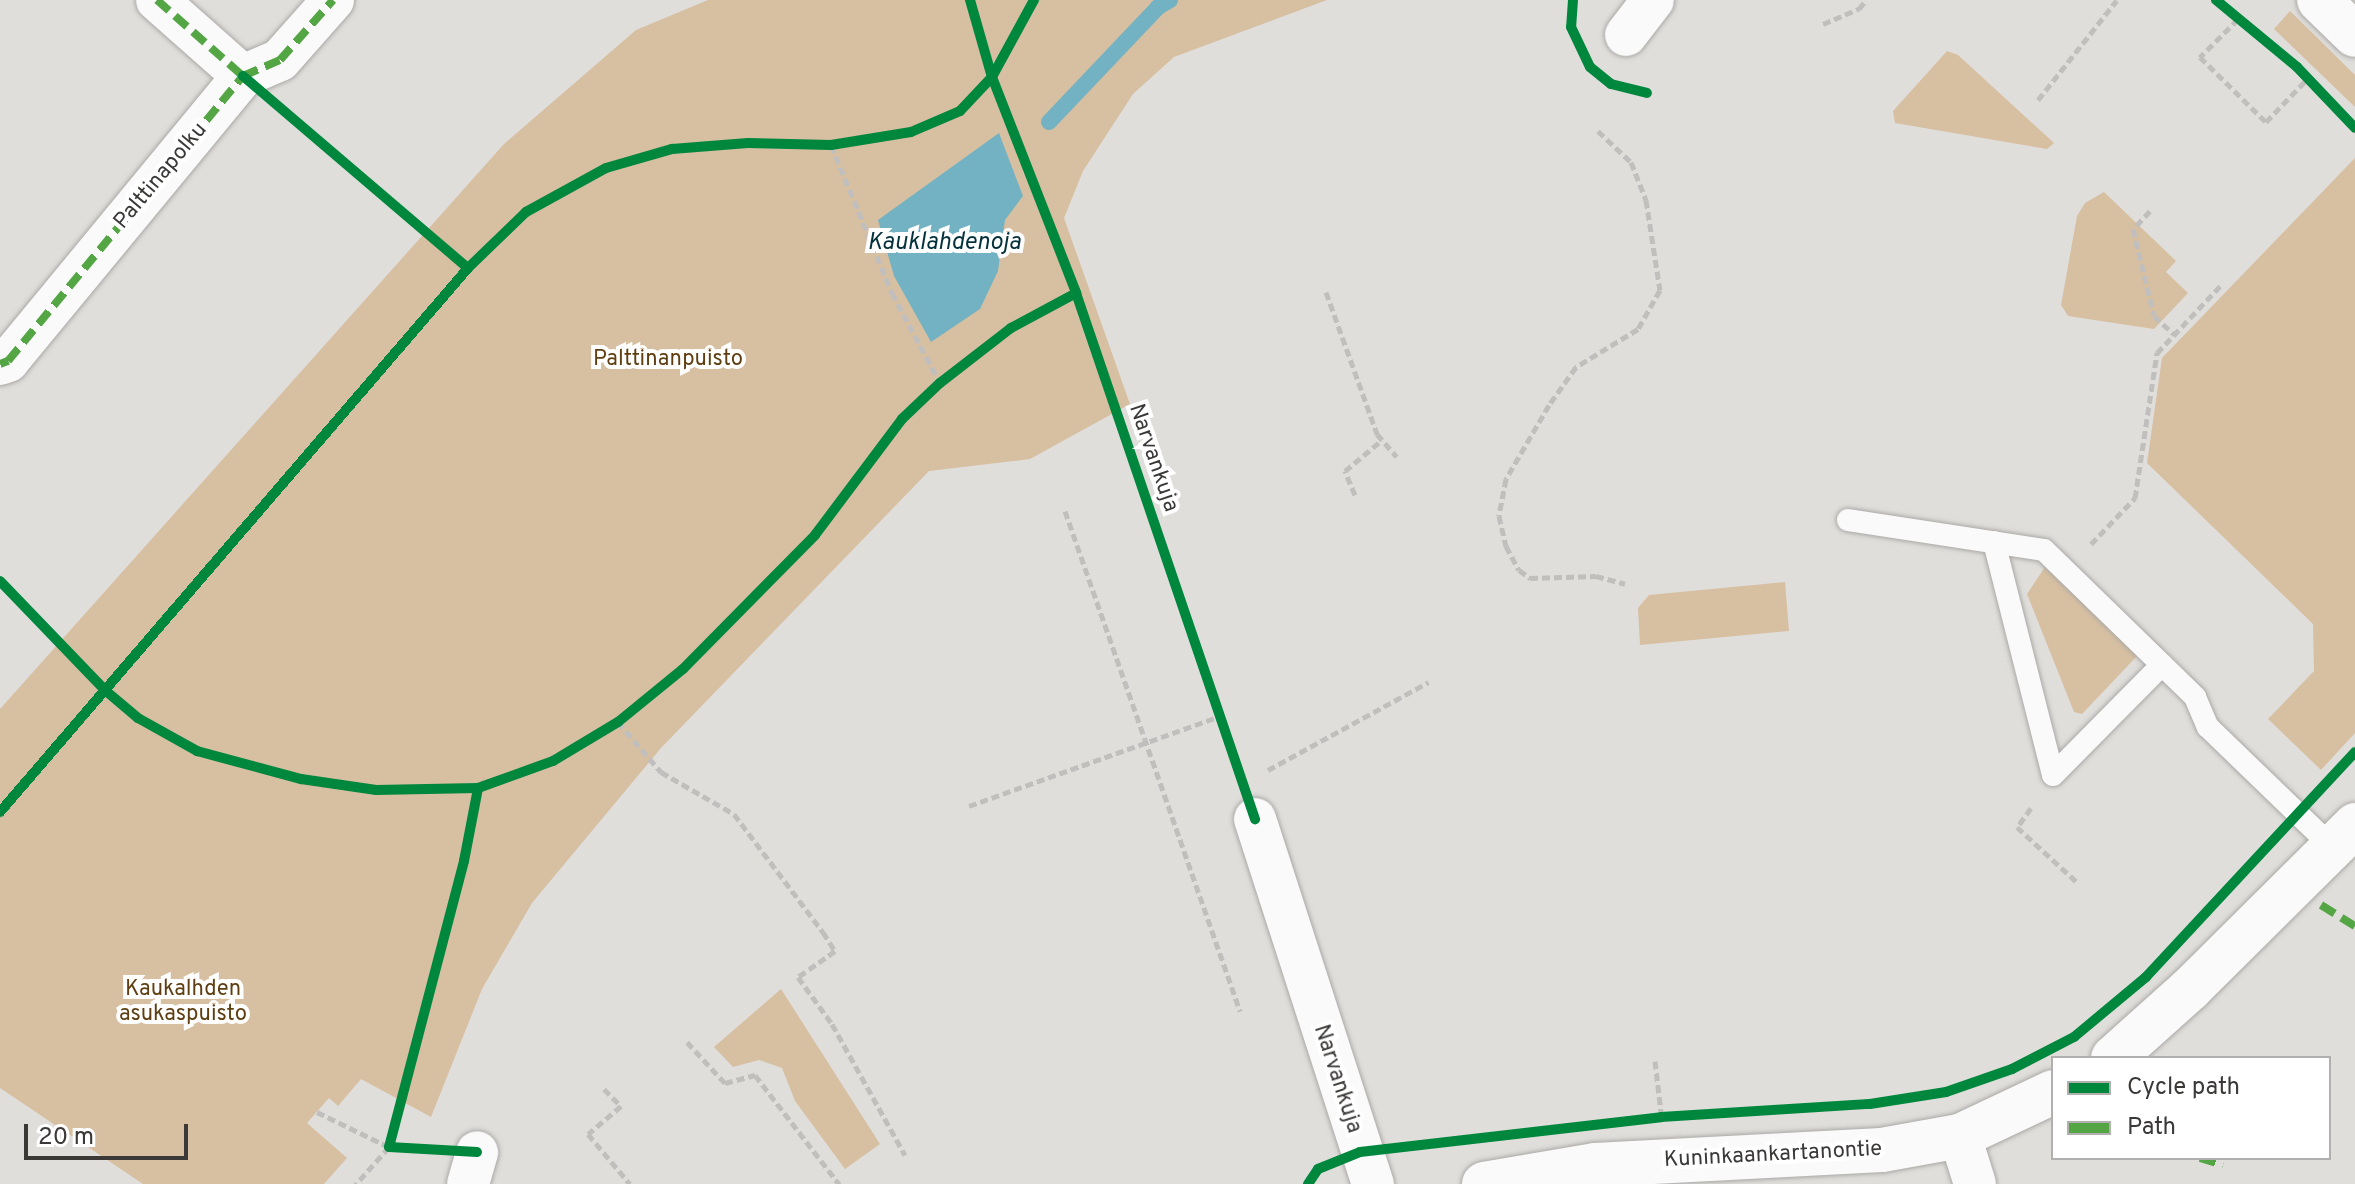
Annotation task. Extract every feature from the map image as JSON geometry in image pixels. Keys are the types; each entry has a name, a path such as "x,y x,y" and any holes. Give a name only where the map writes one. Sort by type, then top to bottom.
{"street":[{"path":"157,0 243,76"},
{"name":"Palttinapolku","path":"0,364 8,361 243,76 280,60 333,0"},
{"path":"1626,35 1653,0"},
{"path":"2319,0 2355,35"},
{"name":"Narvankuja","path":"1249,801 1373,1184"},
{"path":"2115,1056 2190,989 2343,835"},
{"name":"Kuninkaankartanontie","path":"1484,1184 1595,1165 1882,1150 1960,1136 2051,1093"},
{"path":"1960,1136 1975,1184"}],"lane":[{"path":"1848,520 2044,550 2195,697 2208,727 2343,835"},
{"path":"1994,542 2053,775"},
{"path":"2053,775 2162,665"}],"path":[{"path":"1823,24 1859,9 1866,0"},
{"path":"2038,100 2117,0"},
{"path":"2227,9 2250,28"},
{"path":"2238,19 2200,57 2266,122 2308,78"},
{"path":"2297,67 2317,88"},
{"path":"1598,131 1631,162 1641,187 1660,290 1638,329 1595,351 1558,393 1506,479 1499,516 1506,546 1519,570 1530,578 1596,576 1625,584"},
{"path":"817,145 844,143"},
{"path":"831,145 892,293 940,383"},
{"path":"2150,211 2133,229 2154,316 2175,335"},
{"path":"2114,520 2135,498 2157,353 2223,283"},
{"path":"1326,292 1382,440 1397,457"},
{"path":"931,392 952,374"},
{"path":"1355,495 1345,471 1382,440"},
{"path":"1065,511 1143,744 1240,1011"},
{"path":"1249,801 1429,682"},
{"path":"1215,701 1225,729"},
{"path":"605,730 629,713"},
{"path":"969,806 1220,716"},
{"path":"618,722 661,772 734,814 823,932 835,951 798,977 832,1024 905,1155"},
{"path":"2053,775 2017,827 2078,883"},
{"path":"687,1042 725,1083 755,1075 839,1184"},
{"path":"1655,1061 1661,1117"},
{"path":"604,1089 621,1106 588,1134 630,1184"},
{"path":"317,1112 389,1147 472,1168"},
{"path":"1647,1119 1677,1116"},
{"path":"356,1184 389,1147 392,1133"}],"green space":[{"name":"Palttinanpuisto","path":"708,0 1327,0 1174,57 1133,94 1083,171 1064,218 1130,404 1030,459 929,471 661,748 532,903 482,989 431,1117 361,1079 338,1106 329,1098 307,1123 347,1158 324,1184 143,1184 0,1088 0,709 504,144 636,30"},
{"path":"2290,11 2355,75 2355,107 2274,29"},
{"path":"1947,51 1958,55 2054,143 2047,149 1895,123 1893,111"},
{"path":"2355,158 2355,733 2321,770 2268,719 2314,671 2313,624 2147,463 2162,358"},
{"path":"2104,192 2176,261 2166,272 2188,293 2154,329 2068,316 2061,305 2077,216 2085,203"},
{"path":"2045,567 2137,656 2082,714 2074,712 2027,594"},
{"path":"1785,582 1789,631 1640,645 1638,608 1649,595"},
{"path":"781,989 880,1144 845,1169 795,1101 782,1068 759,1060 733,1067 714,1047"}],"water":[{"name":"Kauklahdenoja","path":"999,133 1023,196 1005,220 998,271 980,309 931,342 894,276 878,220"}],"waterway":[{"name":"Kauklahdenoja","path":"1049,122 1158,7 1170,0"}],"marked path":[{"path":"157,0 243,76"},
{"path":"0,364 8,361 243,76 280,60 333,0"},
{"path":"2321,905 2355,926"},
{"path":"2207,1160 2223,1165"}],"cycle path":[{"path":"970,0 992,77 1076,293 1255,819"},
{"path":"0,812 468,268 526,212 606,168 672,149 748,143 831,145 911,132 960,111 992,77 1034,0"},
{"path":"1573,0 1571,27 1590,67 1611,84 1647,93"},
{"path":"2216,0 2297,67 2355,128"},
{"path":"243,76 468,268"},
{"path":"0,581 106,691 138,718 197,751 301,779 376,790 478,788 553,761 618,722 683,669 815,535 902,419 940,383 1011,328 1076,293"},
{"path":"1308,1184 1318,1169 1360,1152 1661,1117 1870,1104 1946,1092 2012,1069 2074,1037 2146,977 2355,752"},
{"path":"477,1152 389,1147 464,861 478,788"}],"park label":[{"name":"Kaukalhden asukaspuisto","path":"183,1002"}]}
